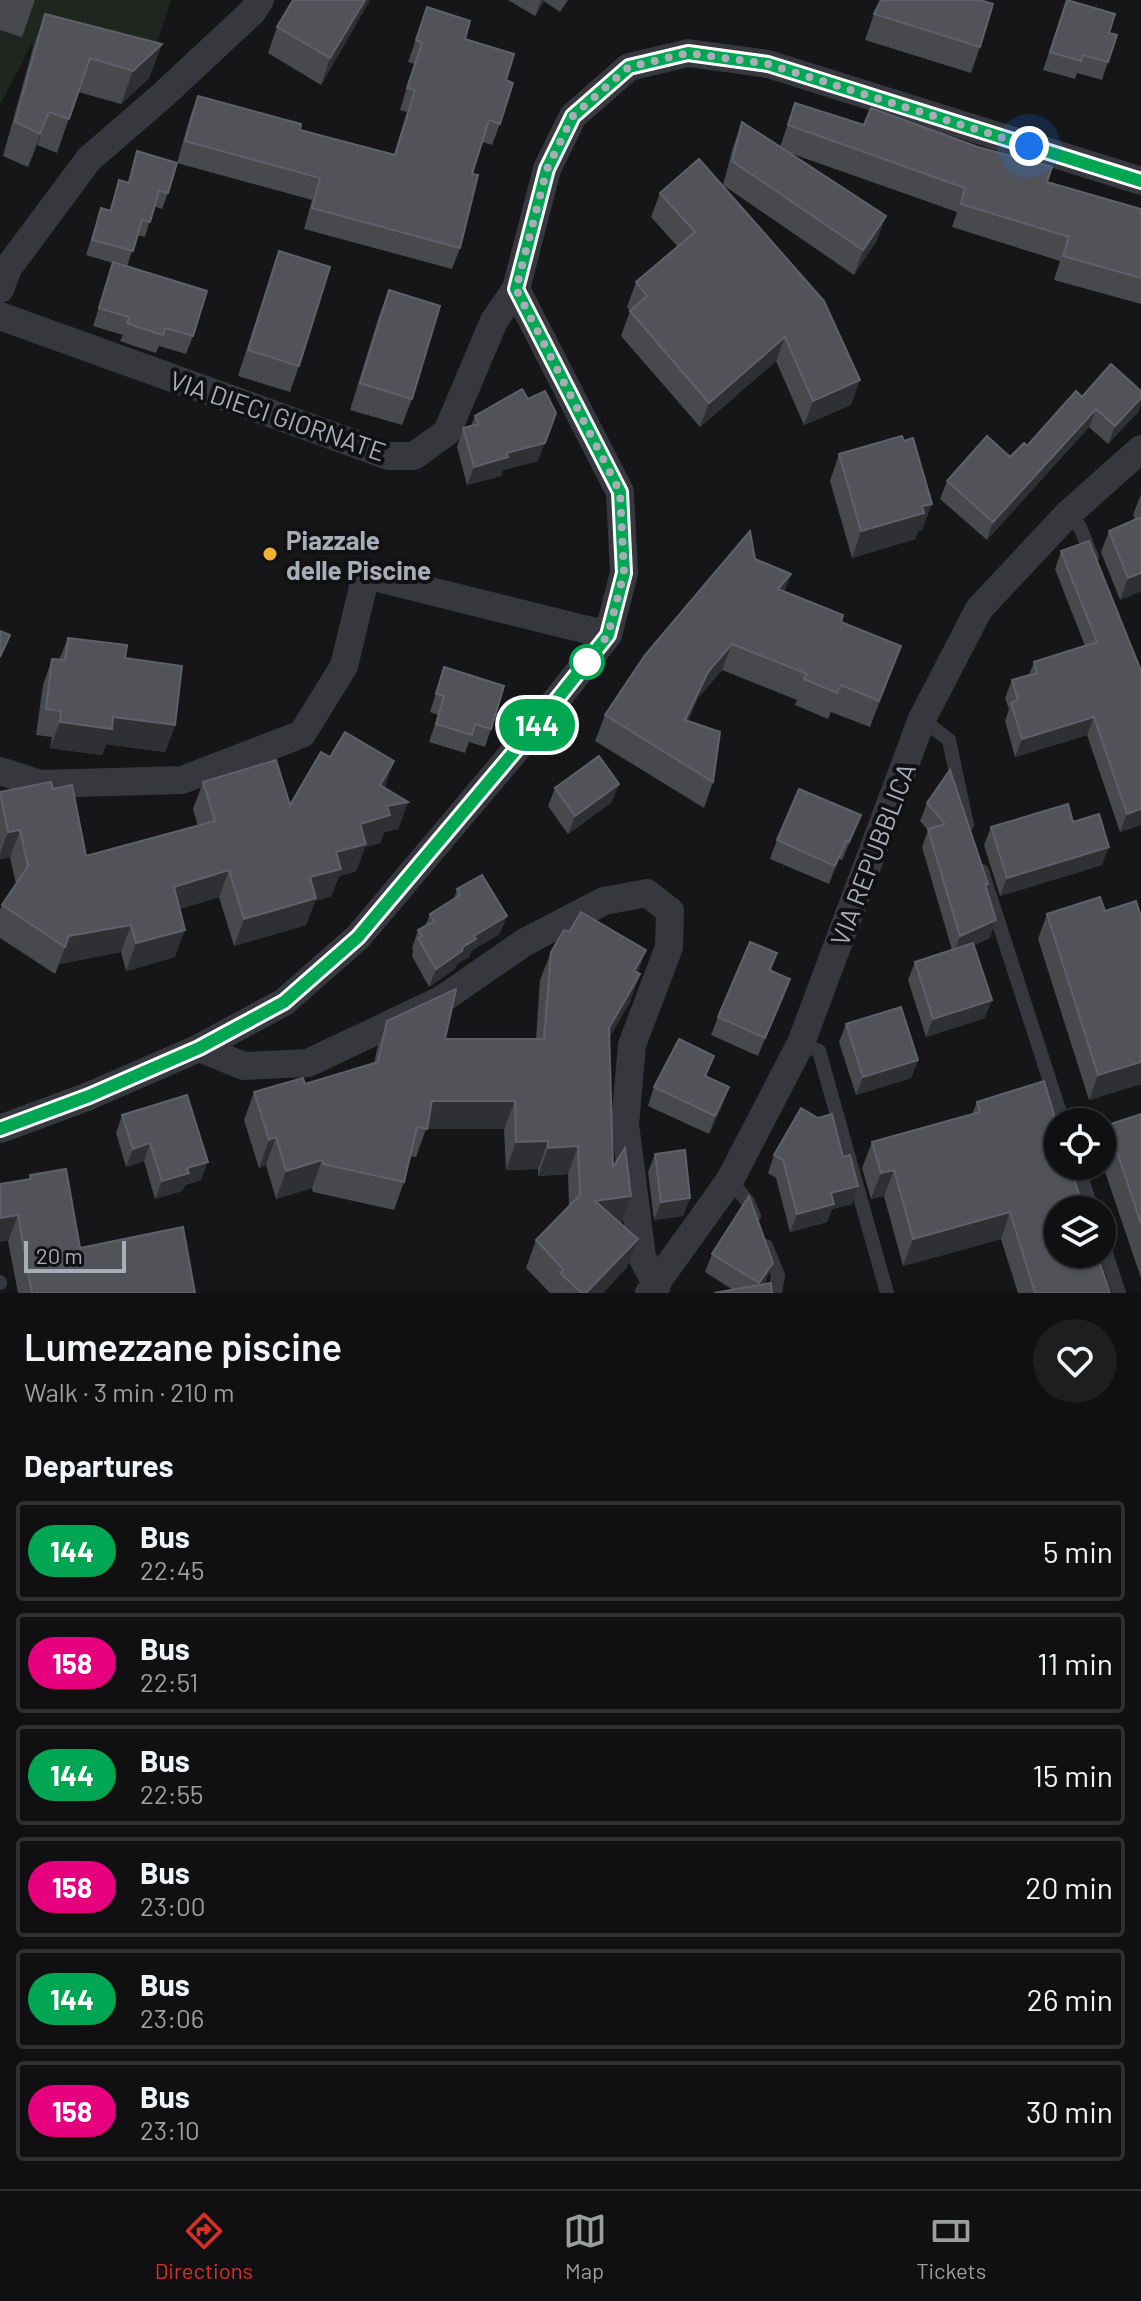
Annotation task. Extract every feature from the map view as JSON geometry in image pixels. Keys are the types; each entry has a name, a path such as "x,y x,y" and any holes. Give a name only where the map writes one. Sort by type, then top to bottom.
{"street":[{"path":"0,289 8,268 89,159 186,74 252,12 260,0"},
{"name":"VIA DIECI GIORNATE","path":"0,316 389,456 414,456 447,432 494,321 516,289 547,169 573,116 629,67 688,53 768,64 1141,181"},
{"path":"0,1129 89,1096 199,1048 284,1002 358,937 535,727 608,635 624,573 620,492 516,289"},
{"name":"VIA REPUBBLICA","path":"653,1289 730,1180 801,1043 922,719 979,609 1068,514 1141,449"},
{"path":"0,771 41,784 182,780 302,734 344,666 366,575 608,635"},
{"path":"199,1048 244,1066 308,1063 441,1000 525,942 604,901 647,893 670,911 669,947 632,1045 625,1124 642,1257 653,1289"}],"lane":[{"path":"1068,514 1080,527 1096,569"},
{"path":"922,719 949,740 970,834"},
{"path":"975,850 1058,1108"},
{"path":"801,1043 819,1051 887,1293"},
{"path":"730,1180 748,1202 778,1275 775,1293"},
{"path":"1111,1268 1119,1293"}],"shaded area":[{"path":"0,0 171,0 147,75 31,45 0,105"}],"building":[{"path":"293,0 365,0 330,58 277,27"},
{"path":"881,0 980,0 993,4 980,47 874,14"},
{"path":"1067,0 1115,14 1109,33 1117,35 1108,62 1083,55 1081,61 1050,52"},
{"path":"427,7 470,21 465,39 514,54 506,80 513,83 500,124 489,120 472,174 478,175 460,248 312,208 320,178 185,141 198,96 301,124 300,130 395,155 415,90 407,88 422,43 416,40"},
{"path":"45,14 162,44 133,71 90,58 69,119 49,112 40,134 15,122"},
{"path":"795,103 864,125 871,108 978,147 1052,167 1047,182 1141,209 1141,278 1063,256 1069,237 961,204 965,188 788,125"},
{"path":"742,122 886,216 863,250 732,161"},
{"path":"137,151 177,163 168,193 159,191 150,222 142,220 133,251 92,240 101,208 111,211 119,180 129,183"},
{"path":"699,159 824,301 860,380 813,401 785,337 709,403 630,311 647,296 636,282 695,232 660,193"},
{"path":"279,251 330,267 299,366 248,350"},
{"path":"113,262 207,291 193,336 165,328 163,335 127,323 129,317 99,308"},
{"path":"389,290 440,306 412,399 360,383"},
{"path":"1111,364 1141,391 1141,398 1115,426 1096,409 993,522 947,481 987,436 1010,457 1024,443 1027,446 1076,391 1082,397"},
{"path":"522,389 528,399 545,391 556,413 545,443 507,453 508,457 474,467 463,428 479,424 475,416"},
{"path":"902,436 904,441 913,438 932,504 922,506 924,513 861,531 839,454"},
{"path":"1141,517 1141,573 1128,578 1109,531"},
{"path":"750,531 755,559 791,574 778,589 843,615 841,622 901,646 879,701 841,685 837,693 804,679 807,674 732,644 708,672 685,720 720,732 713,782 605,715 645,655"},
{"path":"1089,541 1141,671 1141,809 1127,814 1094,717 1022,739 1011,703 1018,700 1012,680 1037,673 1034,662 1097,642 1061,551"},
{"path":"0,631 10,635 0,657"},
{"path":"68,638 127,645 125,658 182,666 175,725 113,717 112,729 60,722 61,711 46,709 52,659 65,660"},
{"path":"444,667 504,686 491,729 475,724 472,735 436,724 444,696 436,694"},
{"path":"345,732 394,761 380,785 408,802 387,806 390,815 360,824 366,844 336,852 341,869 310,877 316,898 244,919 229,870 174,887 185,930 136,943 131,925 69,936 65,947 2,905 28,866 20,830 8,832 0,792 51,782 53,789 72,785 86,856 215,821 203,782 276,760 290,805 321,752 330,757"},
{"path":"599,756 619,784 575,816 555,788"},
{"path":"950,770 988,884 985,884 996,920 960,936 928,829 945,824 927,803"},
{"path":"799,789 861,815 835,866 777,840"},
{"path":"1068,804 1073,822 1099,814 1109,847 1007,878 991,827"},
{"path":"482,875 507,916 474,936 476,939 436,969 418,938 422,936 418,930 434,921 430,914 460,895 457,889"},
{"path":"1100,897 1105,911 1136,901 1141,917 1141,1062 1098,1075 1047,914"},
{"path":"581,912 646,950 634,971 640,974 609,1028 613,1167 625,1148 631,1196 595,1201 638,1239 586,1293 582,1293 561,1274 563,1269 536,1240 580,1195 578,1146 548,1148 548,1141 516,1142 515,1101 432,1101 427,1129 417,1127 404,1182 323,1164 322,1160 286,1171 276,1137 269,1140 254,1092 303,1078 305,1084 378,1062 387,1021 456,989 445,1039 544,1039 551,952 564,930 569,932"},
{"path":"750,942 777,953 769,970 790,979 765,1038 718,1017"},
{"path":"973,943 992,1000 933,1019 915,962"},
{"path":"901,1007 918,1060 863,1077 846,1024"},
{"path":"679,1039 714,1056 705,1076 729,1087 715,1116 654,1087"},
{"path":"1044,1081 1052,1108 1044,1108 1044,1180 1074,1180 1080,1196 1044,1196 1044,1268 1102,1268 1110,1293 1035,1293 1010,1212 913,1239 894,1170 881,1173 872,1142 980,1112 977,1102"},
{"path":"187,1095 208,1162 187,1168 189,1173 162,1181 150,1143 133,1149 122,1115"},
{"path":"801,1108 818,1118 832,1114 843,1157 850,1155 858,1186 831,1193 834,1204 797,1214 783,1160 774,1155"},
{"path":"1141,1114 1141,1224 1116,1149 1116,1122"},
{"path":"685,1150 690,1198 661,1202 655,1154"},
{"path":"66,1169 80,1248 183,1227 195,1293 32,1293 18,1215 0,1218 0,1184"},
{"path":"749,1196 773,1263 759,1283 712,1254"},
{"path":"771,1283 772,1293 714,1293"}],"bus line":[{"name":"144","path":"0,1129 89,1096 199,1048 284,1002 358,937 535,727 608,635 624,573 620,492 516,289 547,169 573,116 629,67 688,53 768,64 1141,181"}],"place":[{"name":"Piazzale delle Piscine","path":"270,554"}],"route":[{"path":"587,662 608,635 624,573 620,492 516,289 547,169 573,116 629,67 688,53 768,64 1029,146"}]}
